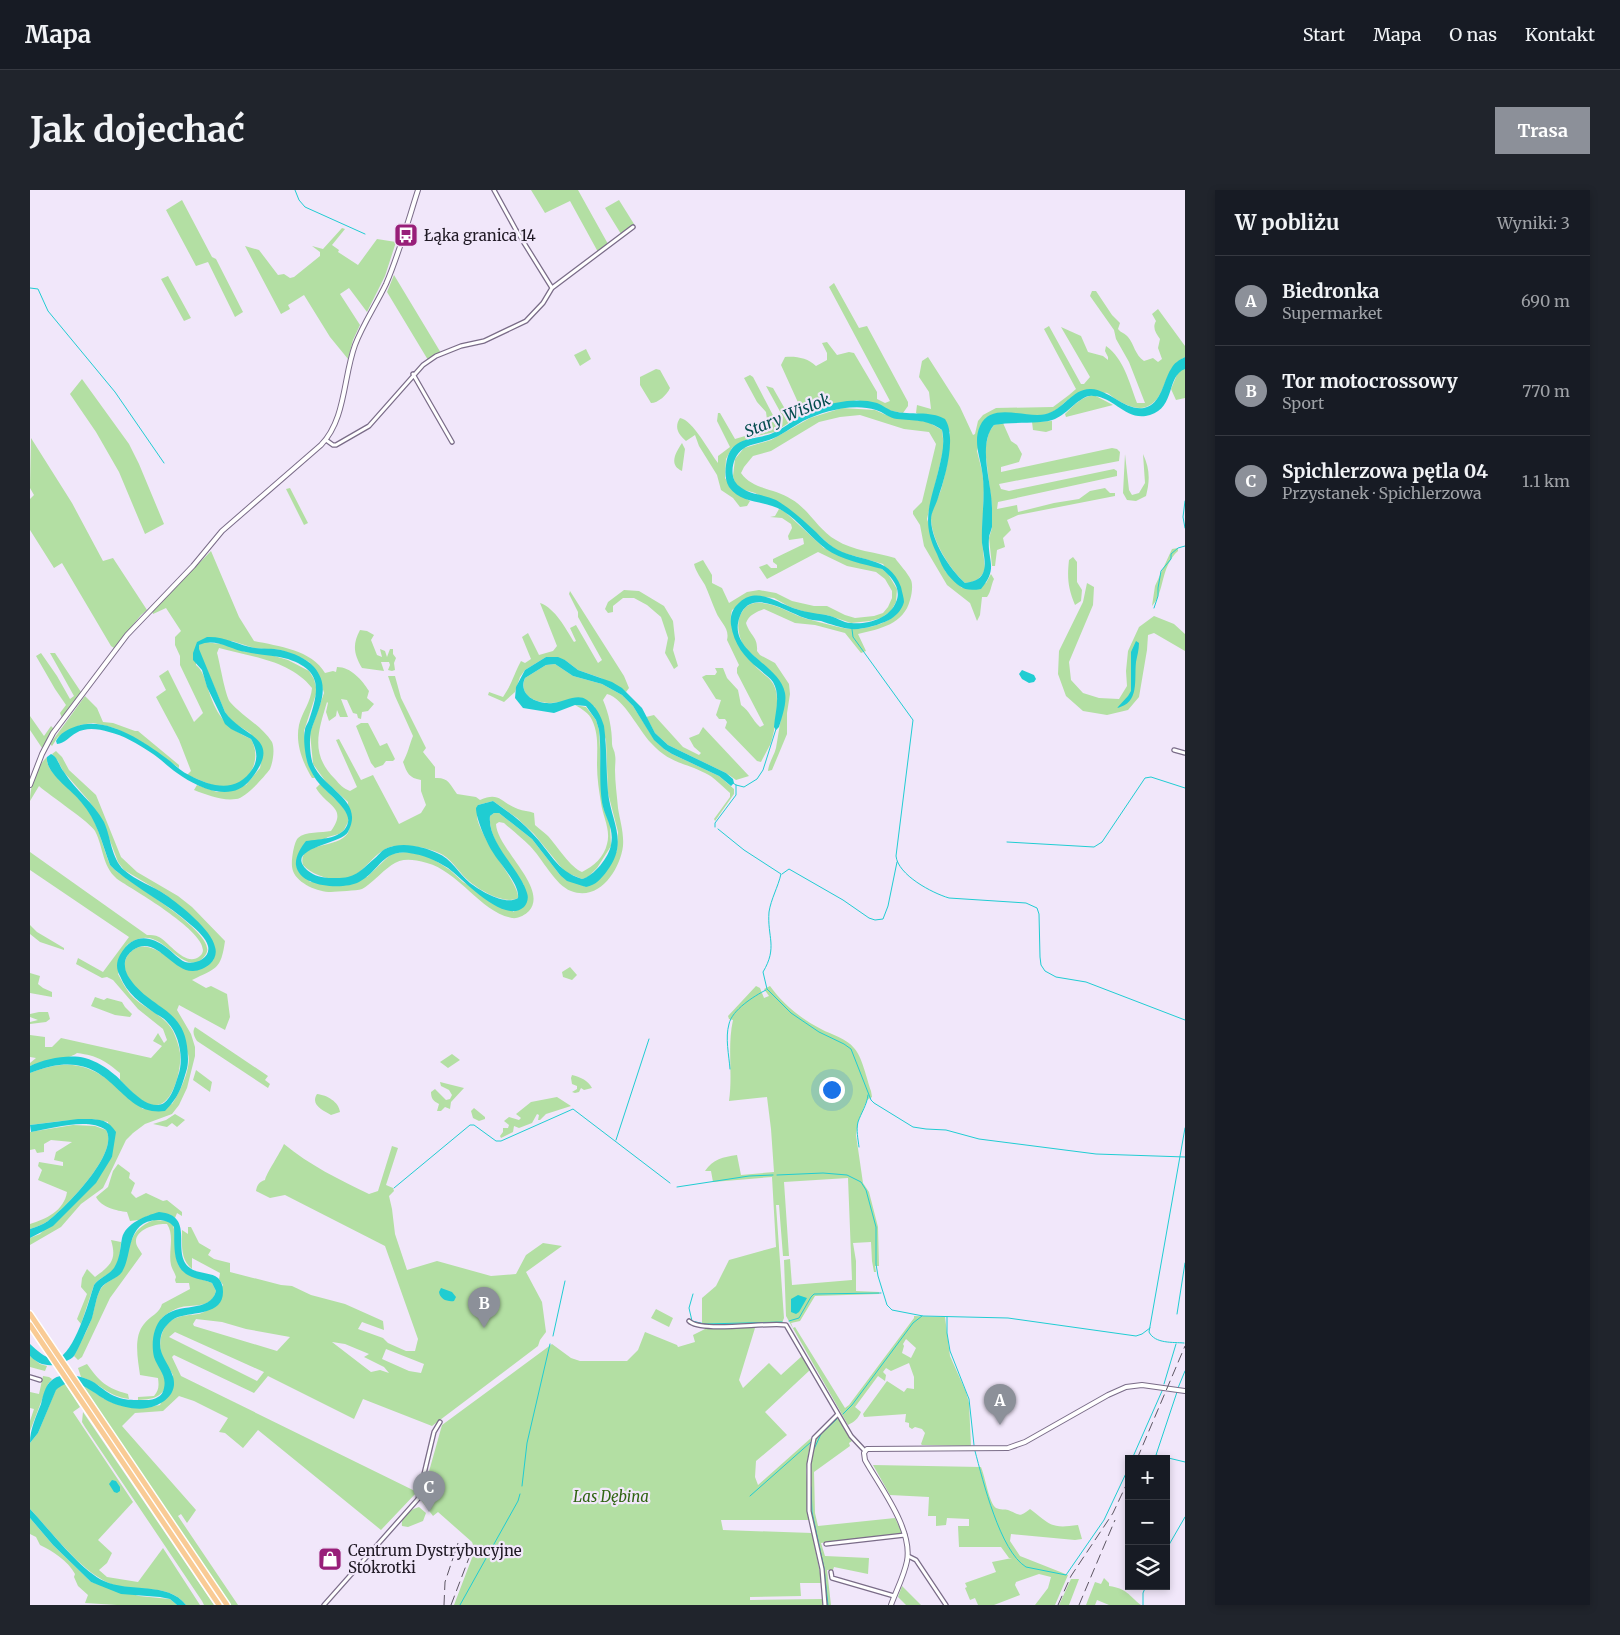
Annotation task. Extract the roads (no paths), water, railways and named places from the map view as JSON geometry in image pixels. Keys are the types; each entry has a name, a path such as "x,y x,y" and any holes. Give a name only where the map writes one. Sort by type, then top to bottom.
{"main road":[{"path":"30,1314 34,1327 90,1415 219,1605"},
{"path":"34,1327 96,1412 227,1605"}],"street":[{"path":"30,786 42,754 53,733 127,635 193,566 222,531 326,440 337,420 352,351 390,274 418,190"},
{"path":"494,190 552,288"},
{"path":"326,440 336,445 369,426 414,374 436,356 461,346 484,341 526,321 543,304 552,288 633,227"},
{"path":"414,374 452,442"},
{"path":"1174,750 1185,753"},
{"path":"689,1321 695,1325 711,1327 786,1325 856,1444 865,1451"},
{"path":"30,1377 40,1380"},
{"path":"865,1451 873,1448 1000,1449 1015,1446 1034,1437 1108,1395 1126,1387 1142,1385 1185,1391"},
{"path":"825,1605 822,1569 809,1511 808,1464 814,1438 838,1414"},
{"path":"324,1605 418,1499 434,1432 440,1422"},
{"path":"865,1451 865,1460 906,1535 908,1556 891,1605"},
{"path":"826,1544 906,1535"},
{"path":"908,1556 913,1557 918,1562 946,1605"},
{"path":"831,1572 832,1578 894,1596"}],"water":[{"path":"1185,357 1185,369 1175,378 1164,405 1150,415 1134,415 1101,397 1088,396 1060,416 1049,421 994,425 989,433 986,453 992,508 992,527 989,537 991,570 981,589 970,590 962,588 955,583 940,562 932,542 928,521 930,501 943,445 942,430 936,426 920,421 894,418 867,408 839,409 811,417 778,436 749,446 739,452 734,462 733,478 739,486 747,491 781,503 826,542 842,552 881,564 889,569 896,576 904,600 900,610 891,619 865,628 855,629 807,619 779,607 761,602 752,603 745,608 740,616 738,628 740,639 755,657 773,673 781,683 785,693 784,710 779,727 776,730 774,727 777,693 773,682 744,655 732,632 731,615 737,605 746,598 760,596 797,609 829,616 848,623 864,623 878,619 889,612 896,602 898,592 895,584 882,569 832,553 783,511 770,505 748,500 734,493 729,487 725,473 728,455 738,443 775,432 811,411 847,401 870,401 893,411 933,415 945,419 950,436 949,458 941,490 932,514 932,528 934,537 947,562 965,583 968,583 980,577 985,566 982,543 983,480 977,437 980,426 985,419 992,414 1010,412 1046,414 1058,408 1073,395 1091,389 1105,393 1124,404 1144,408 1155,402 1172,367"},
{"path":"207,637 219,638 249,647 278,649 299,656 314,667 319,675 323,690 320,706 310,735 312,761 318,773 347,803 352,821 348,832 344,836 316,847 302,856 302,863 307,870 318,876 339,878 351,876 385,849 397,845 411,845 431,850 442,856 451,862 470,883 487,893 500,899 513,900 518,898 516,886 495,856 478,818 476,808 478,805 493,801 527,828 566,871 582,879 596,870 610,850 612,839 603,807 600,779 600,739 596,720 586,706 575,705 554,713 523,708 515,698 516,687 525,670 546,657 558,657 578,670 612,682 622,688 642,708 655,733 668,745 726,773 733,779 734,783 731,786 719,776 664,749 654,740 633,706 622,695 602,684 573,676 555,664 546,665 525,678 523,684 527,694 536,701 547,703 579,697 583,698 596,708 604,726 608,792 618,841 613,861 600,879 593,885 586,887 567,881 560,875 532,839 499,813 494,813 490,816 490,826 494,836 524,884 528,895 525,906 516,911 506,910 495,905 439,863 409,853 393,854 381,862 366,878 352,885 333,886 313,883 299,873 296,862 300,849 306,841 325,839 342,832 346,828 348,817 341,805 319,783 308,763 304,746 304,733 315,700 316,691 313,676 299,664 288,659 240,651 217,643 211,642 199,645 225,712 262,746 263,754 260,765 243,787 234,791 215,791 195,784 185,779 145,749 114,733 88,729 76,733 57,744 56,741 60,736 70,728 89,724 101,725 114,728 138,739 184,772 206,783 224,786 239,782 253,768 256,761 255,749 251,739 225,724 207,687 202,670 193,660 193,653 197,642"},
{"path":"1136,641 1139,643 1133,696 1124,705 1117,708 1131,691 1131,652"},
{"path":"1022,670 1034,675 1036,679 1034,682 1029,683 1022,679 1019,674"},
{"path":"51,754 57,759 68,779 100,815 116,860 124,870 166,895 187,911 213,940 216,954 210,964 200,970 185,970 157,950 149,947 141,946 133,950 126,959 126,970 130,979 138,989 172,1016 184,1033 188,1053 187,1069 178,1093 165,1111 148,1110 134,1103 96,1072 79,1066 58,1065 30,1073 30,1066 43,1061 64,1057 85,1058 97,1063 115,1075 144,1101 157,1105 164,1103 173,1091 180,1070 181,1056 178,1041 167,1022 140,1002 126,988 118,971 118,960 130,943 141,938 160,943 180,959 189,963 201,960 205,957 208,950 205,940 193,927 173,910 124,877 110,865 87,809 50,769 47,757"},
{"path":"78,1119 100,1120 112,1127 116,1132 112,1157 96,1183 53,1226 30,1238 30,1229 46,1222 78,1193 98,1165 105,1152 108,1140 106,1130 89,1124 69,1125 31,1132 30,1125"},
{"path":"159,1212 170,1215 177,1220 180,1227 184,1261 193,1270 218,1278 223,1290 222,1299 213,1309 175,1318 163,1330 160,1348 174,1381 172,1392 159,1404 143,1409 124,1407 110,1402 77,1384 63,1385 56,1390 38,1433 30,1443 32,1428 45,1391 50,1382 56,1377 73,1375 85,1378 111,1394 125,1399 151,1400 162,1393 165,1383 153,1352 154,1336 159,1322 169,1313 176,1310 207,1303 213,1298 216,1291 212,1283 192,1277 180,1268 177,1263 174,1227 165,1221 147,1222 140,1226 135,1233 122,1272 101,1288 91,1320 73,1357 62,1363 47,1365 41,1364 30,1356 30,1344 49,1358 57,1358 63,1355 75,1338 94,1285 114,1268 120,1253 122,1238 127,1228 137,1221"},
{"path":"441,1288 452,1292 456,1297 454,1301 442,1298 439,1292"},
{"path":"798,1295 807,1298 796,1314 791,1312 791,1299"},
{"path":"112,1480 116,1481 120,1487 120,1491 117,1493 114,1492 109,1484"},
{"path":"30,1509 75,1559 95,1576 114,1584 169,1593 186,1605 177,1605 170,1599 160,1597 121,1594 91,1582 53,1545 30,1518"}],"waterway":[{"path":"295,190 299,200 305,207 365,234"},
{"path":"30,288 38,289 48,311 115,392 164,463"},
{"path":"1185,501 1183,517 1185,528"},
{"path":"1154,608 1158,596 1161,571 1171,559 1171,554 1178,548 1185,546"},
{"path":"852,629 853,637 913,720 896,856 903,870 925,888 949,898 1026,903 1037,908 1039,914 1041,965 1045,971 1056,977 1086,982 1185,1020"},
{"name":"Stary Wislok","path":"733,783 744,787 757,779 763,770 776,729"},
{"path":"1007,842 1094,847 1102,842 1145,778 1151,777 1185,788"},
{"path":"715,827 715,823 736,795 736,785"},
{"path":"718,829 744,850 781,874 769,912 771,949 763,972 767,989 791,1013 819,1032 851,1049 871,1100 874,1103 913,1127 946,1130 979,1139 1096,1154 1185,1157"},
{"path":"782,874 789,869 875,920 883,919 888,906 897,862"},
{"path":"730,1069 727,1035 731,1019 744,1004 766,990"},
{"path":"616,1140 649,1039"},
{"path":"859,1147 857,1125 868,1095"},
{"path":"394,1188 470,1125 474,1125 496,1141 501,1141 573,1109 670,1183"},
{"path":"1184,1343 1155,1339 1149,1332 1185,1128"},
{"path":"777,1175 823,1173 847,1175 861,1182 866,1190 876,1227 876,1264 878,1276 887,1305 892,1310 923,1316 1008,1318 1136,1336 1150,1328"},
{"path":"677,1187 749,1176 773,1175"},
{"path":"1177,1314 1185,1263"},
{"path":"553,1336 565,1281"},
{"path":"789,1321 799,1318 814,1294 881,1293"},
{"path":"693,1294 689,1308 692,1321 705,1324 782,1322"},
{"path":"843,1414 852,1405 913,1323 922,1316"},
{"path":"947,1317 950,1351 969,1399 974,1445"},
{"path":"522,1486 527,1443 550,1344"},
{"path":"1164,1384 1176,1344"},
{"path":"1178,1388 1185,1371"},
{"path":"1134,1455 1162,1391"},
{"path":"1177,1392 1156,1455 1185,1462"},
{"path":"814,1449 821,1434 837,1419"},
{"path":"750,1496 811,1442"},
{"path":"975,1451 994,1514 1008,1546 1017,1559 1026,1567 1066,1575 1104,1520 1125,1475"},
{"path":"811,1487 812,1512 824,1568 828,1605"},
{"path":"460,1605 518,1501 520,1494"},
{"path":"1169,1545 1185,1517"},
{"path":"1143,1605 1144,1590"}],"railway":[{"path":"1139,1455 1185,1346"},
{"path":"1058,1605 1071,1576 1113,1513 1125,1488"},
{"path":"1079,1605 1115,1520"},
{"path":"444,1605 445,1582 458,1543"},
{"path":"451,1605 472,1550"}],"place":[{"name":"Łąka granica 14","path":"406,235"},
{"name":"Tor motocrossowy","path":"484,1328"},
{"name":"Biedronka","path":"1000,1425"},
{"name":"Spichlerzowa pętla 04","path":"429,1512"},
{"name":"Centrum Dystrybucyjne Stokrotki","path":"330,1559"}],"park label":[{"name":"Las Dębina","path":"611,1496"}]}
